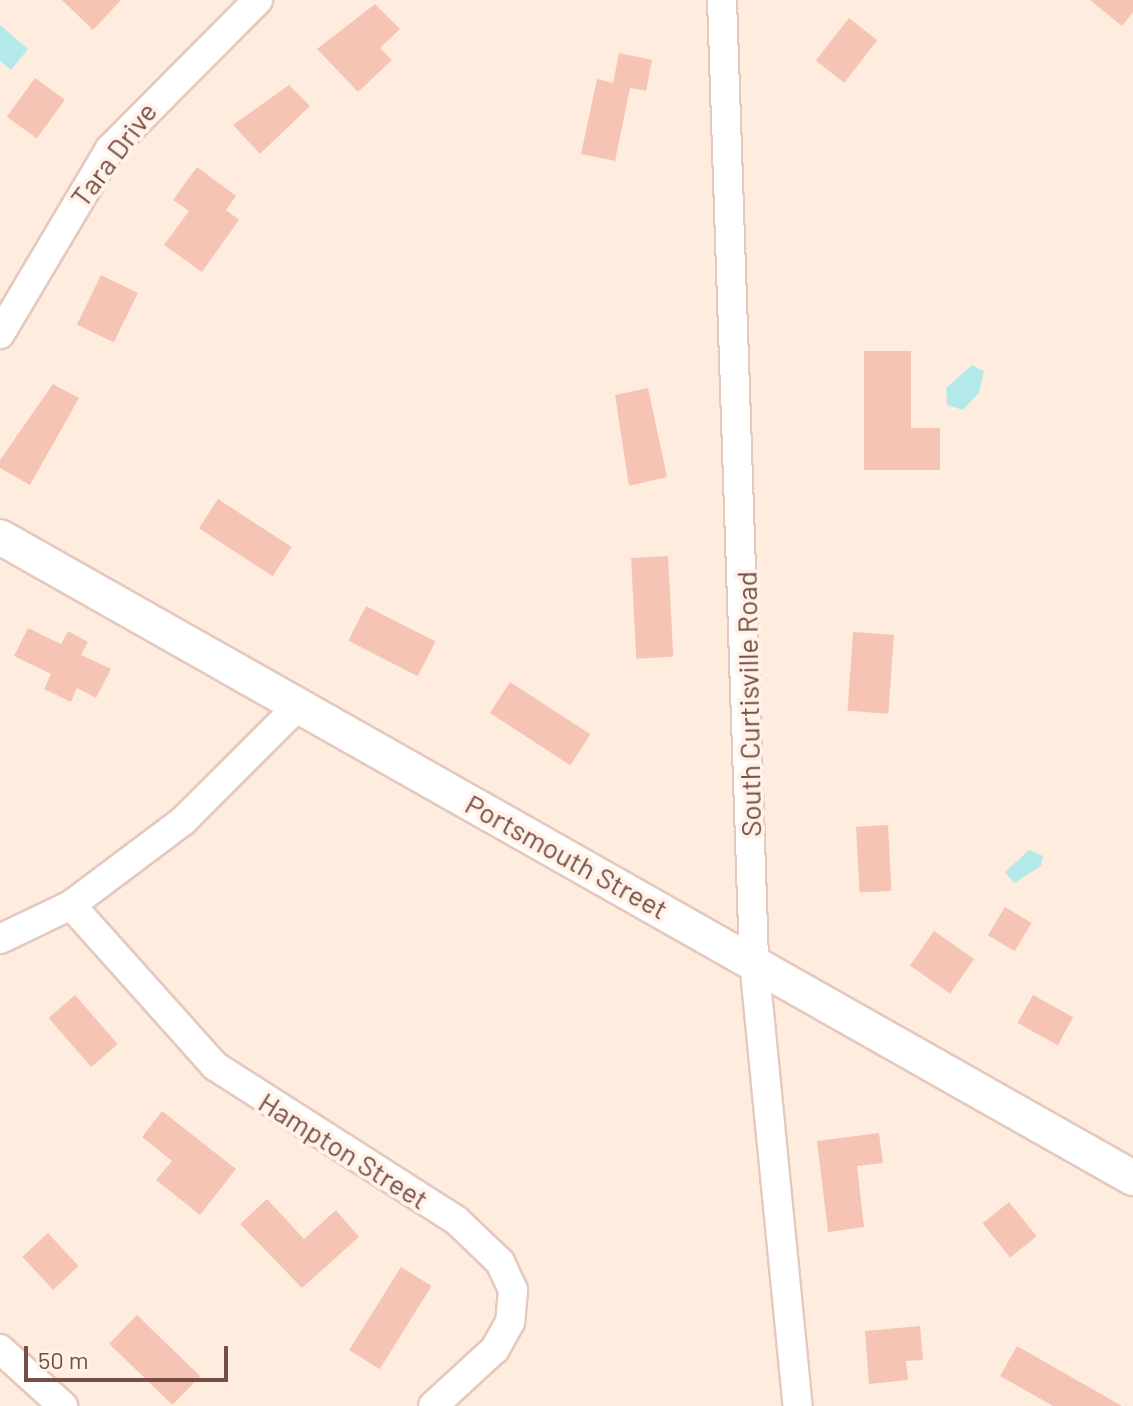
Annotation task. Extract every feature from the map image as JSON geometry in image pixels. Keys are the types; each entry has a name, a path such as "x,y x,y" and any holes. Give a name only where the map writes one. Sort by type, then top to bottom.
{"street":[{"name":"Tara Drive","path":"0,334 110,149 258,0"},
{"name":"South Curtisville Road","path":"722,0 754,961 798,1406"},
{"name":"Portsmouth Street","path":"0,537 1133,1178"},
{"path":"0,939 71,905 183,821 299,705"},
{"name":"Hampton Street","path":"71,905 146,997 215,1066 456,1220 500,1262 513,1290 510,1322 495,1349 433,1406"},
{"path":"0,1349 63,1406"}],"water":[{"path":"0,25 28,49 11,70 0,61"},
{"path":"972,365 984,371 979,393 963,410 947,405 946,388"},
{"path":"1029,850 1043,856 1041,866 1014,883 1005,872"}],"building":[{"path":"62,0 121,0 93,30"},
{"path":"1090,0 1133,0 1133,12 1122,26"},
{"path":"375,4 400,29 380,48 392,60 358,92 317,49"},
{"path":"849,18 877,40 844,83 816,61"},
{"path":"619,53 652,60 646,91 630,88 615,161 581,154 597,79 613,83"},
{"path":"35,78 65,100 37,139 7,117"},
{"path":"289,85 310,106 260,154 233,125"},
{"path":"197,167 236,196 226,210 239,220 202,272 164,245 189,211 173,200"},
{"path":"101,275 138,293 114,342 77,324"},
{"path":"864,351 911,351 911,428 940,428 940,470 864,470"},
{"path":"53,384 79,398 30,485 0,468 0,460"},
{"path":"648,388 667,477 629,486 615,395"},
{"path":"218,499 292,547 273,576 199,528"},
{"path":"668,556 673,657 636,659 631,558"},
{"path":"366,606 435,641 418,676 348,641"},
{"path":"28,628 61,644 68,631 88,642 81,655 111,669 96,698 77,688 71,702 44,689 51,674 14,656"},
{"path":"853,632 894,635 888,714 847,711"},
{"path":"510,682 591,734 570,765 490,713"},
{"path":"888,825 891,891 859,893 856,827"},
{"path":"1005,907 1032,923 1015,951 988,935"},
{"path":"934,931 974,959 950,994 910,965"},
{"path":"75,995 118,1044 91,1067 49,1018"},
{"path":"1033,995 1073,1017 1058,1045 1017,1023"},
{"path":"162,1111 236,1169 200,1215 156,1180 172,1161 142,1137"},
{"path":"879,1133 883,1163 857,1166 864,1227 828,1232 817,1141"},
{"path":"267,1199 304,1239 336,1210 359,1237 302,1288 240,1224"},
{"path":"1009,1202 1037,1236 1010,1258 983,1223"},
{"path":"48,1233 79,1266 53,1290 22,1257"},
{"path":"401,1267 432,1286 380,1369 349,1350"},
{"path":"137,1315 200,1376 173,1405 109,1344"},
{"path":"920,1326 923,1360 906,1361 908,1380 869,1384 865,1331"},
{"path":"1017,1346 1122,1406 1053,1406 1000,1376"}]}
